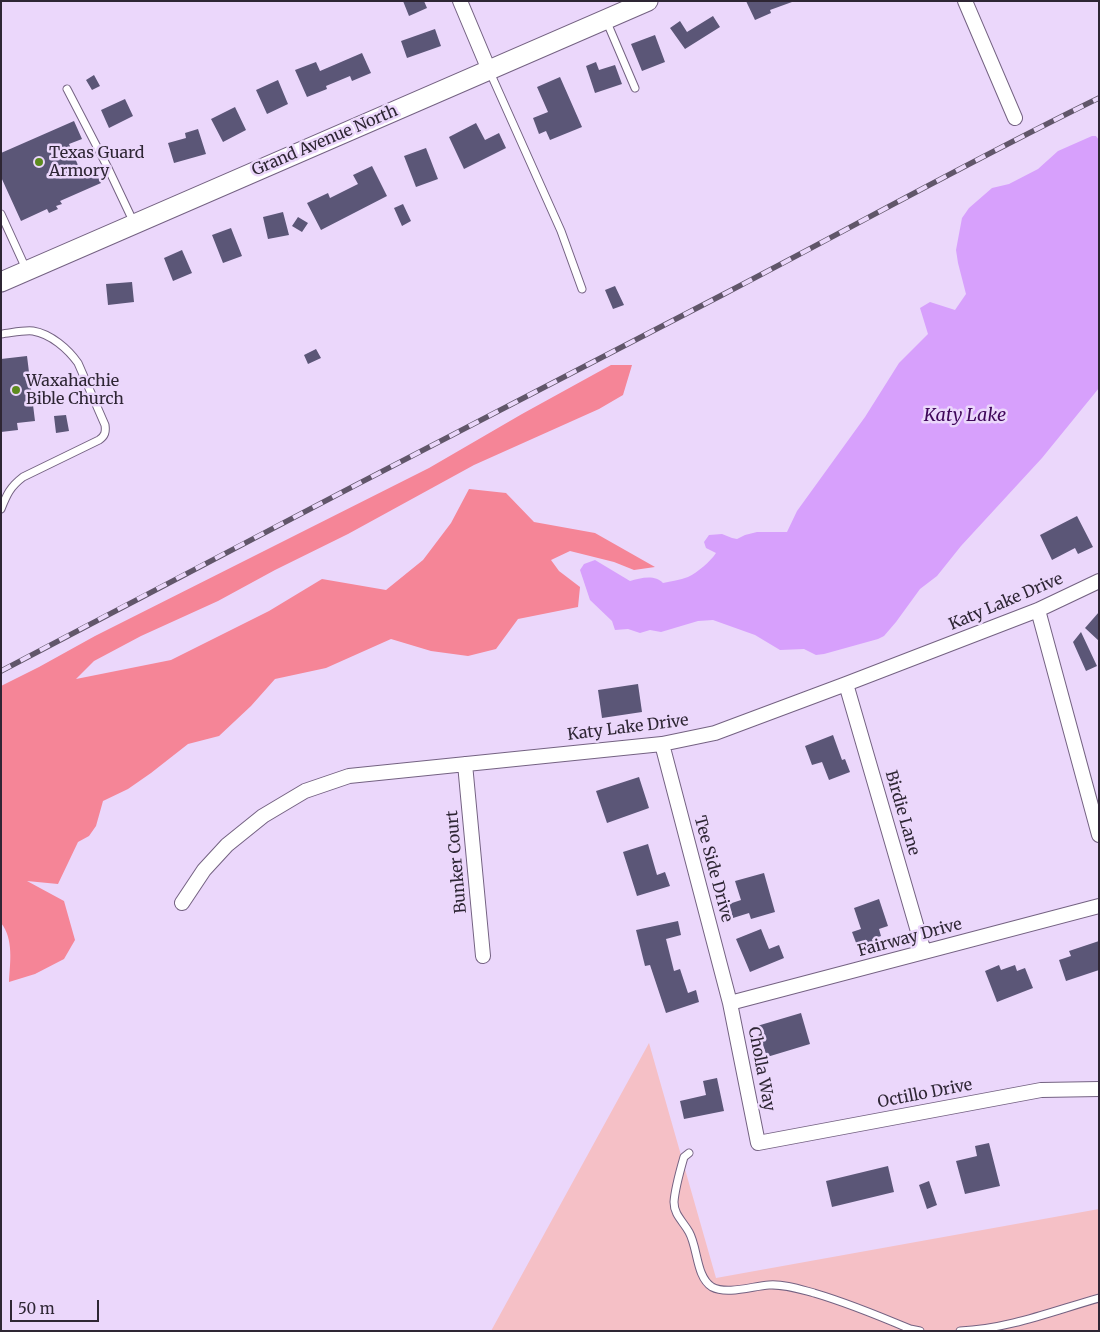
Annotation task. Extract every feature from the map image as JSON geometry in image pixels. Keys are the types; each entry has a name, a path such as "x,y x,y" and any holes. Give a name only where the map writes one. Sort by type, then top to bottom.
{"main road":[{"name":"Grand Avenue North","path":"1,282 648,1"}],"street":[{"path":"460,1 489,70"},
{"path":"965,1 1015,118"},
{"name":"Katy Lake Drive","path":"182,904 204,870 227,845 263,816 305,791 350,776 662,744 715,733 1038,610 1099,581"},
{"path":"1038,610 1099,835"},
{"name":"Birdie Lane","path":"846,684 924,952"},
{"name":"Tee Side Drive","path":"662,744 730,1002"},
{"name":"Bunker Court","path":"465,764 483,956"},
{"name":"Fairway Drive","path":"730,1002 1099,906"},
{"name":"Cholla Way","path":"730,1002 758,1143"},
{"name":"Octillo Drive","path":"758,1143 1041,1090 1099,1089"}],"lane":[{"path":"606,20 635,88"},
{"path":"489,70 561,231 582,289"},
{"path":"67,89 108,168 134,224"},
{"path":"1,214 27,271"},
{"path":"1,334 35,331 60,343 78,363 105,425 106,432 99,440 24,477 14,484 8,492 1,509"},
{"path":"689,1153 684,1157 674,1202 679,1218 691,1236 704,1278 712,1286 728,1290 769,1285 789,1286 844,1302 910,1329 920,1331"},
{"path":"960,1331 1007,1325 1099,1298"}],"shaded area":[{"path":"611,365 632,365 623,395 599,409 474,465 348,534 218,601 141,636 94,661 76,679 171,660 269,611 322,579 386,590 423,560 451,523 469,489 506,493 534,522 595,533 655,567 634,570 614,562 570,551 551,560 559,571 580,587 578,607 518,619 496,649 468,656 431,651 391,639 326,668 275,679 251,706 219,736 188,744 128,789 103,801 96,826 89,836 78,842 58,884 27,881 64,901 75,940 64,959 35,974 9,982 10,944 1,923 1,686 95,636 429,468"},
{"path":"649,1043 716,1278 1099,1209 1099,1331 491,1331"}],"water":[{"name":"Katy Lake","path":"1096,136 1099,140 1099,388 1042,458 961,546 937,576 920,589 884,636 816,655 804,649 780,650 755,635 713,620 698,621 661,632 650,630 640,633 628,629 615,630 612,621 590,600 580,570 584,564 595,560 630,581 656,578 663,583 688,577 700,570 710,560 716,553 706,548 704,542 709,535 722,534 737,539 757,532 787,532 797,511 865,417 899,363 928,334 920,308 930,302 955,310 966,294 956,250 962,218 969,208 992,188 1009,184 1038,169 1058,151"}],"building":[{"path":"403,1 424,1 427,8 409,16"},
{"path":"746,1 792,2 770,10 771,13 755,20"},
{"path":"713,16 720,27 685,49 670,28 680,21 687,32"},
{"path":"435,29 441,46 407,58 401,41"},
{"path":"655,35 665,62 642,71 631,44"},
{"path":"362,53 371,73 352,81 350,76 326,86 327,89 307,97 295,70 316,62 320,71"},
{"path":"596,62 599,70 615,65 622,84 595,93 586,66"},
{"path":"94,75 100,86 92,90 86,80"},
{"path":"560,77 582,127 550,140 546,131 539,134 533,118 548,112 537,87"},
{"path":"278,80 288,104 267,114 256,90"},
{"path":"125,99 133,116 109,128 101,110"},
{"path":"235,107 246,130 223,142 211,119"},
{"name":"Texas Guard Armory","path":"74,121 82,139 69,144 83,177 96,171 101,183 60,201 62,204 56,206 58,209 49,213 47,209 21,221 1,177 1,153"},
{"path":"476,123 485,140 499,133 506,148 464,169 449,137"},
{"path":"198,129 206,154 174,163 168,143 186,138 185,133"},
{"path":"426,148 438,179 416,187 404,156"},
{"path":"372,166 387,196 321,230 307,203 328,193 330,198 358,184 353,175"},
{"path":"403,204 411,221 402,226 394,208"},
{"path":"283,212 289,235 268,239 263,217"},
{"path":"298,217 308,223 302,232 292,226"},
{"path":"231,228 242,256 223,263 212,235"},
{"path":"182,250 192,273 173,281 164,258"},
{"path":"132,282 134,302 108,305 106,284"},
{"path":"615,286 624,305 613,309 605,290"},
{"path":"316,349 321,358 308,364 304,355"},
{"name":"Waxahachie Bible Church","path":"27,356 35,421 17,423 18,430 1,432 1,359"},
{"path":"66,415 69,431 56,433 54,416"},
{"path":"1077,516 1093,547 1078,554 1075,548 1052,560 1040,535"},
{"path":"1099,612 1099,641 1085,628"},
{"path":"1081,632 1097,666 1086,671 1073,642"},
{"path":"638,684 642,712 602,718 598,690"},
{"path":"833,735 842,760 845,759 850,772 829,780 822,762 812,765 805,746"},
{"path":"639,777 649,808 607,823 596,791"},
{"path":"648,844 657,875 665,872 670,886 637,896 623,852"},
{"path":"764,873 775,912 751,919 749,913 733,918 729,904 741,900 735,881"},
{"path":"879,899 888,926 879,929 881,936 872,939 873,943 858,948 852,932 861,929 854,908"},
{"path":"678,921 681,935 666,939 674,971 680,969 688,993 696,990 699,1002 666,1013 650,965 645,966 636,930"},
{"path":"761,929 769,949 779,945 784,958 750,972 736,939"},
{"path":"1099,941 1099,970 1066,981 1059,960 1071,956 1069,951"},
{"path":"999,965 1001,970 1015,965 1017,971 1025,968 1033,988 997,1002 985,971"},
{"path":"801,1013 810,1044 767,1057 757,1026"},
{"path":"717,1078 724,1111 684,1119 680,1101 706,1095 703,1081"},
{"path":"989,1143 1000,1186 965,1194 956,1161 977,1156 975,1146"},
{"path":"888,1166 894,1192 832,1207 826,1181"},
{"path":"929,1181 937,1205 927,1209 919,1185"}],"railway":[{"path":"1,671 1099,98"}],"place":[{"name":"Texas Guard Armory","path":"39,162"},
{"name":"Waxahachie Bible Church","path":"16,390"}]}
